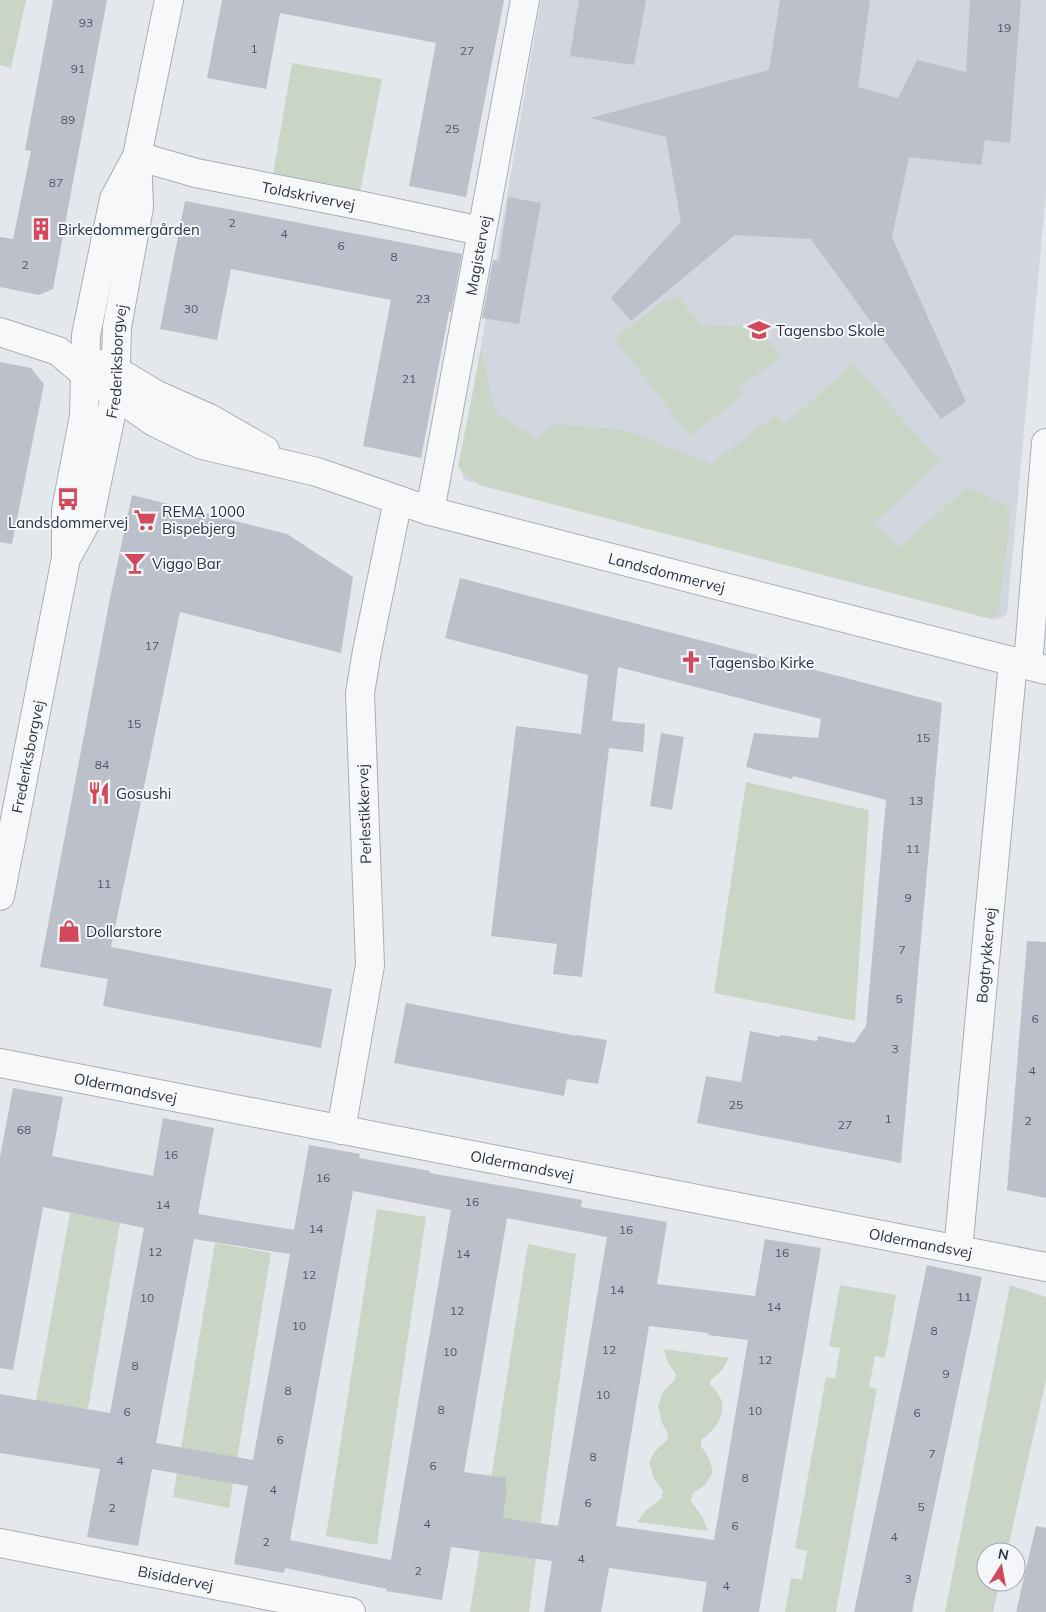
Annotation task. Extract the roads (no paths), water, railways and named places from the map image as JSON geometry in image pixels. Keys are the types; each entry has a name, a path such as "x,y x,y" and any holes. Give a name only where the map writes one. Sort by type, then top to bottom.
{"street":[{"name":"Frederiksborgvej","path":"66,558 90,515 116,383 117,327 139,207 137,156 169,0"},
{"name":"Magistervej","path":"430,511 525,0"},
{"name":"Frederiksborgvej","path":"0,896 66,558 66,510 84,416 86,335 114,199 137,156"},
{"name":"Toldskrivervej","path":"137,156 196,173 481,231"},
{"name":"Landsdommervej","path":"0,332 58,351 85,374 116,383 154,422 202,445 317,472 430,511 1029,665"},
{"name":"Bogtrykkervej","path":"958,1250 1029,665 1046,443"},
{"name":"Perlestikkervej","path":"340,1130 370,965 360,693 398,500"},
{"name":"Oldermandsvej","path":"0,1063 1046,1267"},
{"name":"Bisiddervej","path":"0,1543 251,1602 351,1612"}],"place":[{"name":"Birkedommergården","path":"41,229"},
{"name":"Tagensbo Skole","path":"759,330"},
{"name":"Landsdommervej","path":"68,499"},
{"name":"REMA 1000 Bispebjerg","path":"145,520"},
{"name":"Viggo Bar","path":"135,563"},
{"name":"Tagensbo Kirke","path":"691,662"},
{"name":"Gosushi","path":"99,793"},
{"name":"Dollarstore","path":"69,931"}]}
